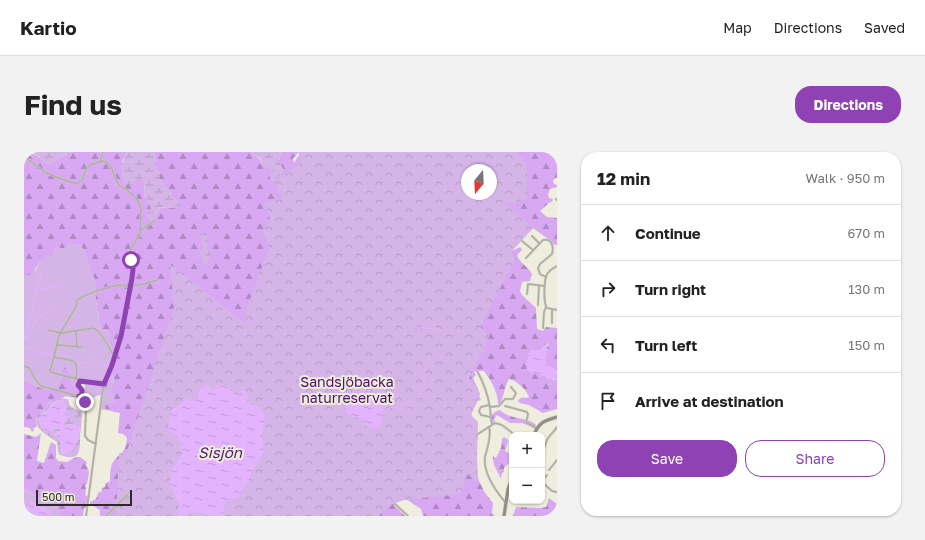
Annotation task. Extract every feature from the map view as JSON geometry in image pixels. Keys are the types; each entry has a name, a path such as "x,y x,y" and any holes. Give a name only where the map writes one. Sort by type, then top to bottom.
{"street":[{"path":"100,162 103,152"},
{"path":"24,156 46,173 75,183 82,180 89,166 100,162 106,162 110,165 118,184 127,190 139,202 141,208 141,230 140,236 131,250 133,269 121,336 115,358 104,384 86,516"},
{"path":"141,230 155,220"},
{"path":"532,236 539,243"},
{"path":"526,258 543,240 546,239 550,241 553,246 551,255 540,264 538,268 540,274 546,276"},
{"path":"522,241 532,250"},
{"path":"543,328 544,312 546,307 544,301 546,276 551,269 557,266"},
{"path":"104,384 80,381 76,378 51,372 50,370 61,333 76,307 76,301 86,294 118,286 130,287 157,280"},
{"path":"528,294 528,284 545,286"},
{"path":"538,305 539,285"},
{"path":"546,307 552,310 557,310"},
{"path":"552,310 552,323"},
{"path":"48,330 61,333 91,328 96,329 108,344 115,358"},
{"path":"76,331 77,346"},
{"path":"57,344 82,347"},
{"path":"54,357 71,359 76,362 76,378"},
{"path":"24,366 29,368 39,386 79,396 83,399 86,408 85,436 88,440 96,444"},
{"path":"478,372 484,385 490,406 490,417 492,424"},
{"path":"79,396 82,395 82,390 78,385 80,381"},
{"path":"490,417 482,416 479,411 481,407 499,406 504,400 513,399 516,393 512,387"},
{"path":"505,406 526,412 528,415 526,422 536,429"},
{"path":"535,432 543,422 557,418"},
{"path":"478,434 492,424"},
{"path":"492,424 502,425 511,432"},
{"path":"489,427 490,433 485,461 486,470 503,500 506,502"},
{"path":"545,447 548,438 554,433 557,427"},
{"path":"550,470 557,460"},
{"path":"545,484 552,491 557,492"},
{"path":"504,516 509,486"},
{"path":"106,516 127,496"},
{"path":"395,504 408,516"}],"green space":[{"path":"24,152 34,154 48,164 67,154 70,155 71,152 127,152 122,162 123,181 133,182 140,178 145,180 144,194 152,210 147,216 152,222 160,208 178,207 175,199 170,197 171,192 159,179 160,175 156,167 156,152 252,152 261,160 263,166 272,169 270,174 273,181 280,176 283,169 279,161 281,152 298,152 293,158 294,163 298,156 305,158 233,516 100,516 100,510 90,504 90,502 96,499 99,491 101,493 102,488 105,487 106,483 110,481 112,464 123,452 127,438 123,434 118,433 120,413 106,410 105,406 114,401 113,393 110,393 110,391 112,389 111,387 113,384 114,375 112,375 109,384 105,389 113,355 108,331 104,330 102,332 99,323 95,289 96,282 85,251 81,246 69,244 65,248 55,248 54,252 39,263 33,273 24,277"},
{"path":"29,152 71,152 70,155 67,154 48,164 41,161 40,157"},
{"path":"127,152 156,152 156,167 161,172 159,179 171,191 170,197 177,200 180,205 178,207 162,207 158,210 155,219 152,222 146,216 151,210 144,194 145,180 141,178 136,179 132,186 123,181 121,166"},
{"path":"252,152 281,152 279,161 283,169 280,176 271,181 269,175 272,169 264,168 260,158 253,155"},
{"name":"Sandsjöbacka naturreservat","path":"298,152 517,152 527,165 527,199 507,204 533,228 511,252 516,257 481,326 489,337 469,379 478,390 477,402 471,415 478,422 478,480 475,482 467,472 461,494 396,501 378,516 116,516 119,453 126,454 174,307 170,264 244,323 249,302 269,248 267,240 262,233 269,222 268,212 263,203 282,199 282,196 275,186 279,179 301,163"},
{"path":"417,152 557,152 557,178 553,181 557,187 550,189 548,194 549,198 553,199 552,202 540,211 547,217 557,218 557,245 552,244 551,241 533,228 512,251 520,247 522,250 517,255 518,258 532,274 530,281 522,282 520,291 522,295 536,308 537,329 543,331 546,327 557,328 557,371 548,366 546,362 545,356 548,351 546,347 549,346 548,343 540,350 531,350 527,362 527,369 546,376 549,381 556,379 557,409 543,413 529,405 520,403 518,401 521,398 529,397 521,386 509,379 502,400 498,406 496,392 487,375 484,371 474,371 476,375 473,378 481,400 477,401 471,413 478,436 476,447 476,470 479,481 485,493 493,503 492,513 495,516 423,516 421,509 406,499 395,503 394,505 405,516 291,516"},
{"path":"200,233 208,236 207,247 211,255 205,267 200,253 202,248"},
{"path":"69,244 81,246 85,251 86,257 97,282 95,289 99,323 102,332 104,330 108,331 112,342 113,355 105,388 112,375 114,375 110,393 113,393 114,401 106,406 106,410 99,409 101,395 93,398 89,397 89,393 84,394 85,385 83,383 79,383 78,386 72,384 68,367 61,375 60,385 54,390 40,388 24,380 24,277 36,270 39,263 53,252 55,248"},
{"path":"66,366 68,367 72,384 80,388 81,394 79,398 65,396 63,398 59,398 54,403 49,402 45,409 36,418 37,425 33,428 34,430 32,432 30,428 24,427 24,380 40,388 54,390 59,385 62,372"},
{"path":"59,398 67,399 69,401 69,405 82,412 80,446 76,456 67,457 60,455 58,452 57,442 42,431 37,425 37,416 45,409 49,402 54,403","holes":["59,400 64,401 66,413 62,424 63,426 70,424 80,427 78,440 73,445 73,449 64,454 61,452 62,446 55,434 60,431 60,429 55,428 52,431 46,431 42,428 39,419 50,406"]},
{"path":"500,410 509,416 532,422 536,425 535,428 522,423 510,423 497,415 493,423 491,418 492,415"},
{"path":"41,433 37,461 44,463 51,442 56,445 56,458 58,461 67,462 76,457 80,457 87,462 86,465 89,474 87,484 85,485 85,495 89,497 86,507 84,508 83,516 59,516 59,509 24,489 24,434 36,437"},
{"path":"504,437 508,441 505,451 509,453 509,463 504,468 501,479 494,465 493,456 496,458 501,448 502,439"},
{"path":"24,489 59,509 59,516 24,516"},
{"path":"549,498 557,504 557,516 513,516 516,507 546,507"}],"water":[{"path":"549,343 549,346 546,347 548,351 545,356 545,360 548,366 557,371 557,381 554,378 549,381 546,376 533,373 526,368 529,356 528,353 531,350 540,350"},
{"name":"Sisjön","path":"206,384 212,390 216,389 216,385 227,386 234,393 245,390 248,394 247,399 251,405 258,407 265,417 262,440 263,454 254,467 241,493 233,500 227,499 224,505 225,508 223,516 209,516 198,511 189,514 188,516 177,516 179,504 171,488 171,469 177,464 182,454 180,447 184,444 183,442 181,443 178,438 168,429 169,420 172,409 177,407 187,398 190,401 197,399 200,389"},
{"path":"361,392 371,394 380,405 383,406 383,419 378,429 368,428 361,418 350,416 344,410 346,405 354,405 358,397 357,394"},
{"path":"59,400 65,401 67,415 63,426 70,424 80,427 78,440 73,445 73,449 70,453 65,454 61,452 62,446 55,434 60,431 60,429 55,428 52,431 46,431 42,428 39,419 50,406"},
{"path":"36,502 40,505 41,504 42,507 46,507 47,510 51,511 51,515 35,515 32,512 28,512 24,508 24,506 28,506 30,503"}],"waterway":[{"path":"24,340 41,273"},
{"path":"37,288 46,289 61,285"},
{"path":"24,340 39,316 42,316 54,307"},
{"path":"412,327 448,330 451,333"},
{"path":"24,348 35,347 38,352 53,355"},
{"path":"424,383 424,369 447,352"},
{"path":"56,355 72,357 78,362 85,363 96,359 105,366 110,367"},
{"path":"384,410 393,407 405,409 419,398 424,386"}],"route":[{"path":"85,402 82,397 79,396 82,395 82,389 78,385 80,381 104,384 116,356 132,278 133,269 131,260"}]}
